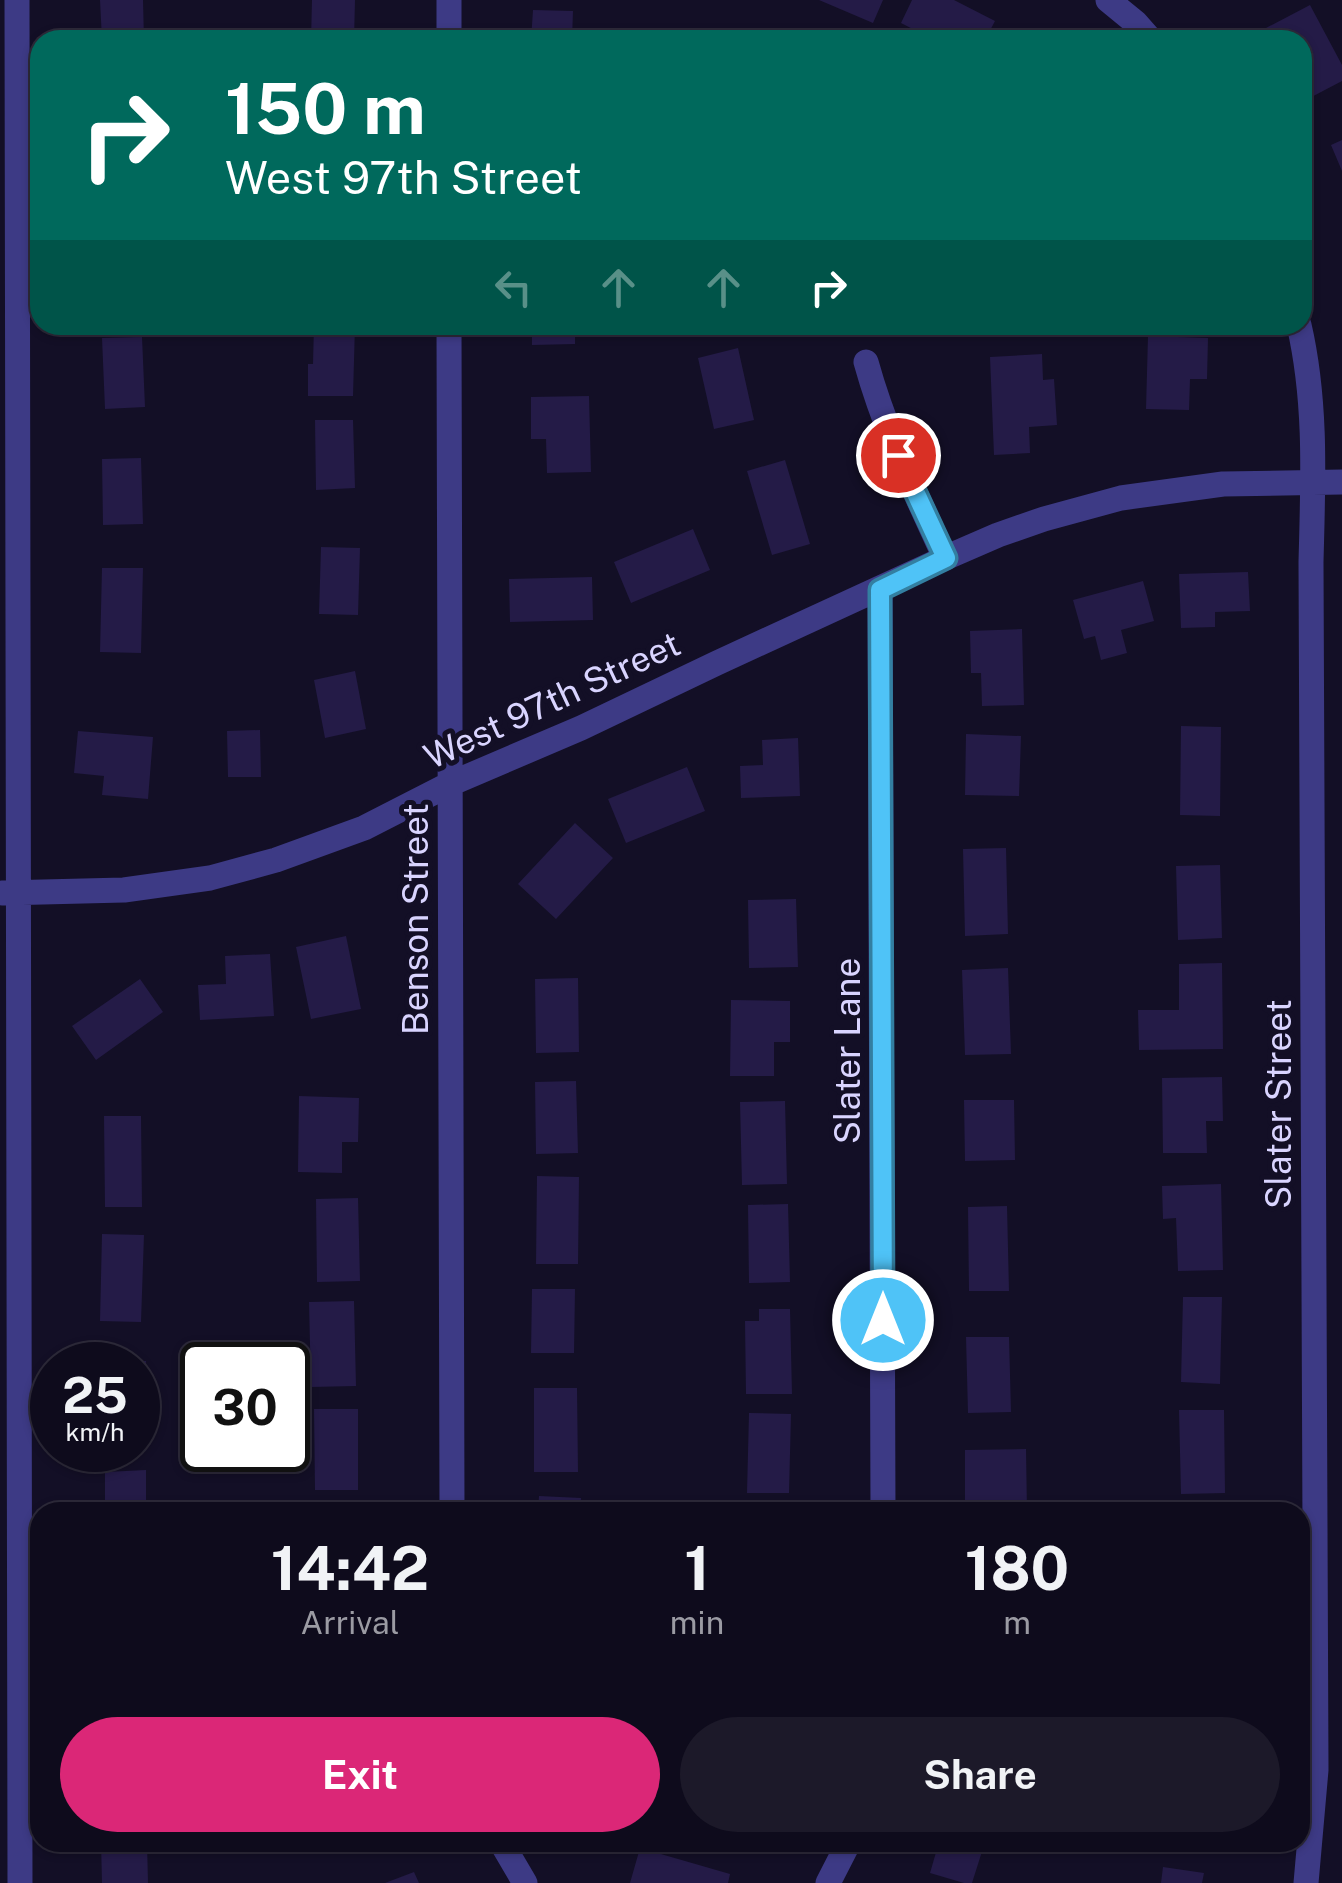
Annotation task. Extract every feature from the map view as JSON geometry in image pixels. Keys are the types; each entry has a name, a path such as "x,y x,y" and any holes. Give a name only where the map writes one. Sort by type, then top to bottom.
{"street":[{"path":"17,0 8,894 20,1883"},
{"path":"449,0 449,30"},
{"path":"1108,0 1142,30"},
{"name":"Benson Street","path":"449,335 452,1502"},
{"name":"Slater Street","path":"1302,335 1309,366 1314,444 1311,582 1316,1770 1310,1849"},
{"path":"866,362 898,455 946,558"},
{"name":"West 97th Street","path":"8,894 124,890 210,878 276,860 364,828 450,784 582,728 998,534 1044,519 1120,498 1223,484 1342,482"},
{"name":"Slater Lane","path":"880,590 884,1502"},
{"path":"508,1852 525,1883"},
{"path":"828,1883 844,1852"},
{"name":"Slater Street","path":"1306,1883 1310,1852"}],"building":[{"path":"100,0 143,0 144,30 102,30"},
{"path":"312,0 355,0 354,30 311,30"},
{"path":"819,0 883,0 873,23"},
{"path":"912,0 954,0 995,21 990,30 915,30 901,23"},
{"path":"1310,5 1342,65 1342,81 1312,97 1312,30 1266,28"},
{"path":"533,10 573,11 572,30 532,30"},
{"path":"1342,140 1342,171 1331,145"},
{"path":"314,335 355,335 353,396 308,396 308,364 313,364"},
{"path":"532,335 575,335 575,344 532,345"},
{"path":"1148,336 1208,338 1207,379 1190,379 1189,410 1146,409"},
{"path":"142,337 145,407 105,409 102,338"},
{"path":"738,348 754,420 714,429 698,358"},
{"path":"1042,354 1043,380 1054,379 1057,425 1029,427 1030,453 994,455 990,357"},
{"path":"589,396 591,472 547,473 546,439 531,439 531,397"},
{"path":"315,420 353,420 355,488 316,490"},
{"path":"141,458 143,524 103,525 102,459"},
{"path":"785,460 810,544 772,555 747,471"},
{"path":"693,529 710,570 631,603 614,562"},
{"path":"321,547 360,548 358,615 319,614"},
{"path":"102,568 143,568 141,653 100,652"},
{"path":"1248,572 1250,611 1215,612 1215,627 1181,628 1179,574"},
{"path":"592,577 593,620 510,622 509,579"},
{"path":"1143,581 1154,621 1121,630 1127,653 1101,660 1095,636 1084,639 1073,600"},
{"path":"1022,629 1024,705 982,706 981,673 971,673 970,631"},
{"path":"355,671 366,729 325,738 314,680"},
{"path":"1181,726 1221,727 1220,816 1180,815"},
{"path":"260,730 261,777 228,777 227,731"},
{"path":"78,731 153,737 148,799 102,795 104,776 74,773"},
{"path":"966,734 1021,736 1019,796 965,795"},
{"path":"798,738 800,796 741,798 740,766 763,765 762,740"},
{"path":"687,767 705,811 626,843 608,799"},
{"path":"575,823 613,858 556,919 518,884"},
{"path":"1006,848 1008,934 965,936 963,849"},
{"path":"1220,865 1222,938 1178,940 1176,866"},
{"path":"796,899 798,967 749,968 748,900"},
{"path":"346,936 361,1009 311,1019 296,947"},
{"path":"270,954 274,1016 200,1020 198,985 226,984 225,956"},
{"path":"1222,963 1223,1049 1139,1050 1138,1010 1179,1010 1179,964"},
{"path":"1008,968 1011,1054 965,1055 962,970"},
{"path":"578,978 579,1052 536,1053 535,979"},
{"path":"140,979 163,1012 96,1060 72,1026"},
{"path":"731,1000 790,1001 790,1042 774,1042 774,1076 730,1076"},
{"path":"1222,1077 1223,1121 1206,1121 1207,1153 1163,1153 1162,1078"},
{"path":"576,1081 578,1153 536,1154 535,1082"},
{"path":"299,1096 359,1098 358,1142 342,1142 342,1173 298,1172"},
{"path":"964,1100 1014,1100 1015,1160 965,1161"},
{"path":"785,1101 787,1184 742,1185 740,1102"},
{"path":"104,1116 141,1116 142,1207 105,1207"},
{"path":"537,1176 579,1177 578,1264 536,1264"},
{"path":"1221,1184 1223,1270 1178,1271 1176,1218 1163,1219 1162,1186"},
{"path":"358,1198 360,1281 317,1282 316,1199"},
{"path":"788,1204 790,1282 749,1283 748,1205"},
{"path":"1007,1206 1009,1291 969,1291 968,1207"},
{"path":"102,1234 144,1235 141,1322 100,1321"},
{"path":"532,1289 575,1289 574,1353 531,1353"},
{"path":"1183,1297 1222,1297 1220,1384 1181,1382"},
{"path":"354,1301 356,1386 311,1387 309,1302"},
{"path":"759,1309 790,1309 792,1394 746,1394 745,1321 759,1321"},
{"path":"966,1337 1009,1337 1011,1412 968,1413"},
{"path":"534,1388 577,1388 578,1472 534,1472"},
{"path":"314,1409 358,1409 358,1490 315,1490"},
{"path":"1179,1410 1224,1410 1225,1493 1181,1494"},
{"path":"749,1413 791,1414 789,1493 747,1493"},
{"path":"1026,1449 1027,1502 965,1502 965,1450"},
{"path":"105,1472 146,1472 146,1502 105,1502"},
{"path":"539,1496 581,1498 581,1502 539,1502"},
{"path":"101,1852 147,1852 148,1883 102,1883"},
{"path":"639,1852 654,1852 730,1874 728,1883 630,1883"},
{"path":"936,1852 982,1852 972,1883 930,1873"},
{"path":"1163,1867 1204,1873 1202,1883 1161,1883"},
{"path":"414,1872 419,1883 385,1883"}],"route":[{"path":"883,1320 880,590 946,558 898,455"}]}
